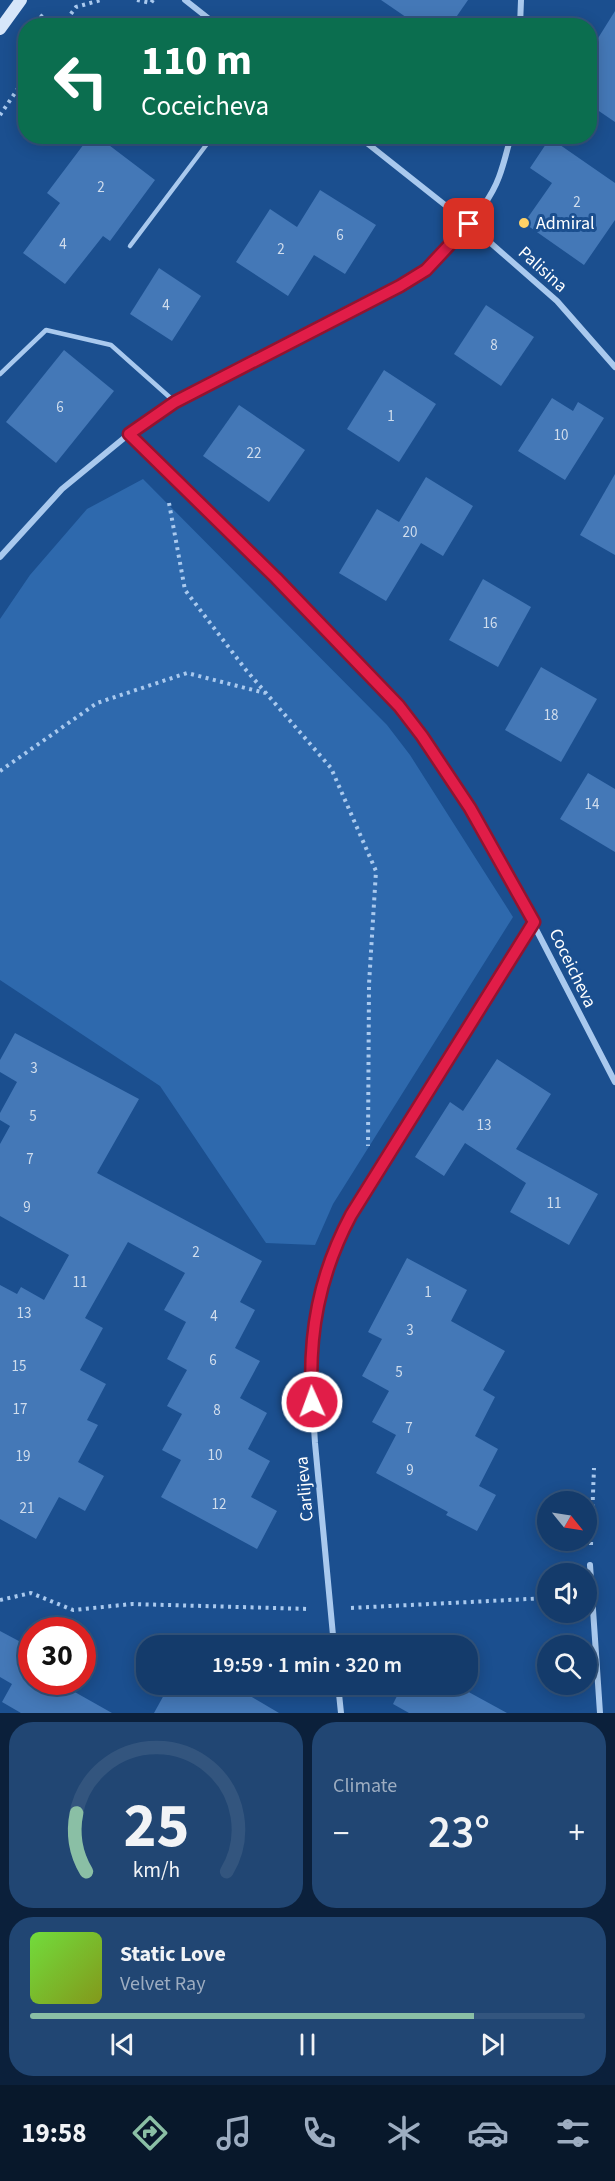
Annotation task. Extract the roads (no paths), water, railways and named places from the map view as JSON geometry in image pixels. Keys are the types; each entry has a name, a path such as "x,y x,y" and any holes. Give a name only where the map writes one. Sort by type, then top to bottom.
{"main road":[{"path":"0,30 21,0"}],"street":[{"path":"185,0 208,18"},
{"path":"520,18 521,0"},
{"name":"Palisina","path":"368,144 469,224 557,301 615,367"},
{"path":"0,557 62,489 129,434 175,402 400,286 426,270 469,224 499,179 509,144"},
{"name":"Coceicheva","path":"129,434 276,578 399,706 422,736 470,808 534,922 615,1082"},
{"name":"Carlijeva","path":"333,1635 312,1402 313,1331 332,1249 368,1187 534,922"},
{"path":"594,1623 600,1713"},
{"path":"339,1695 341,1713"}],"lane":[{"path":"130,246 207,144"},
{"path":"0,374 46,330 111,345 175,402"}],"place":[{"name":"Admiral","path":"524,223"}]}
